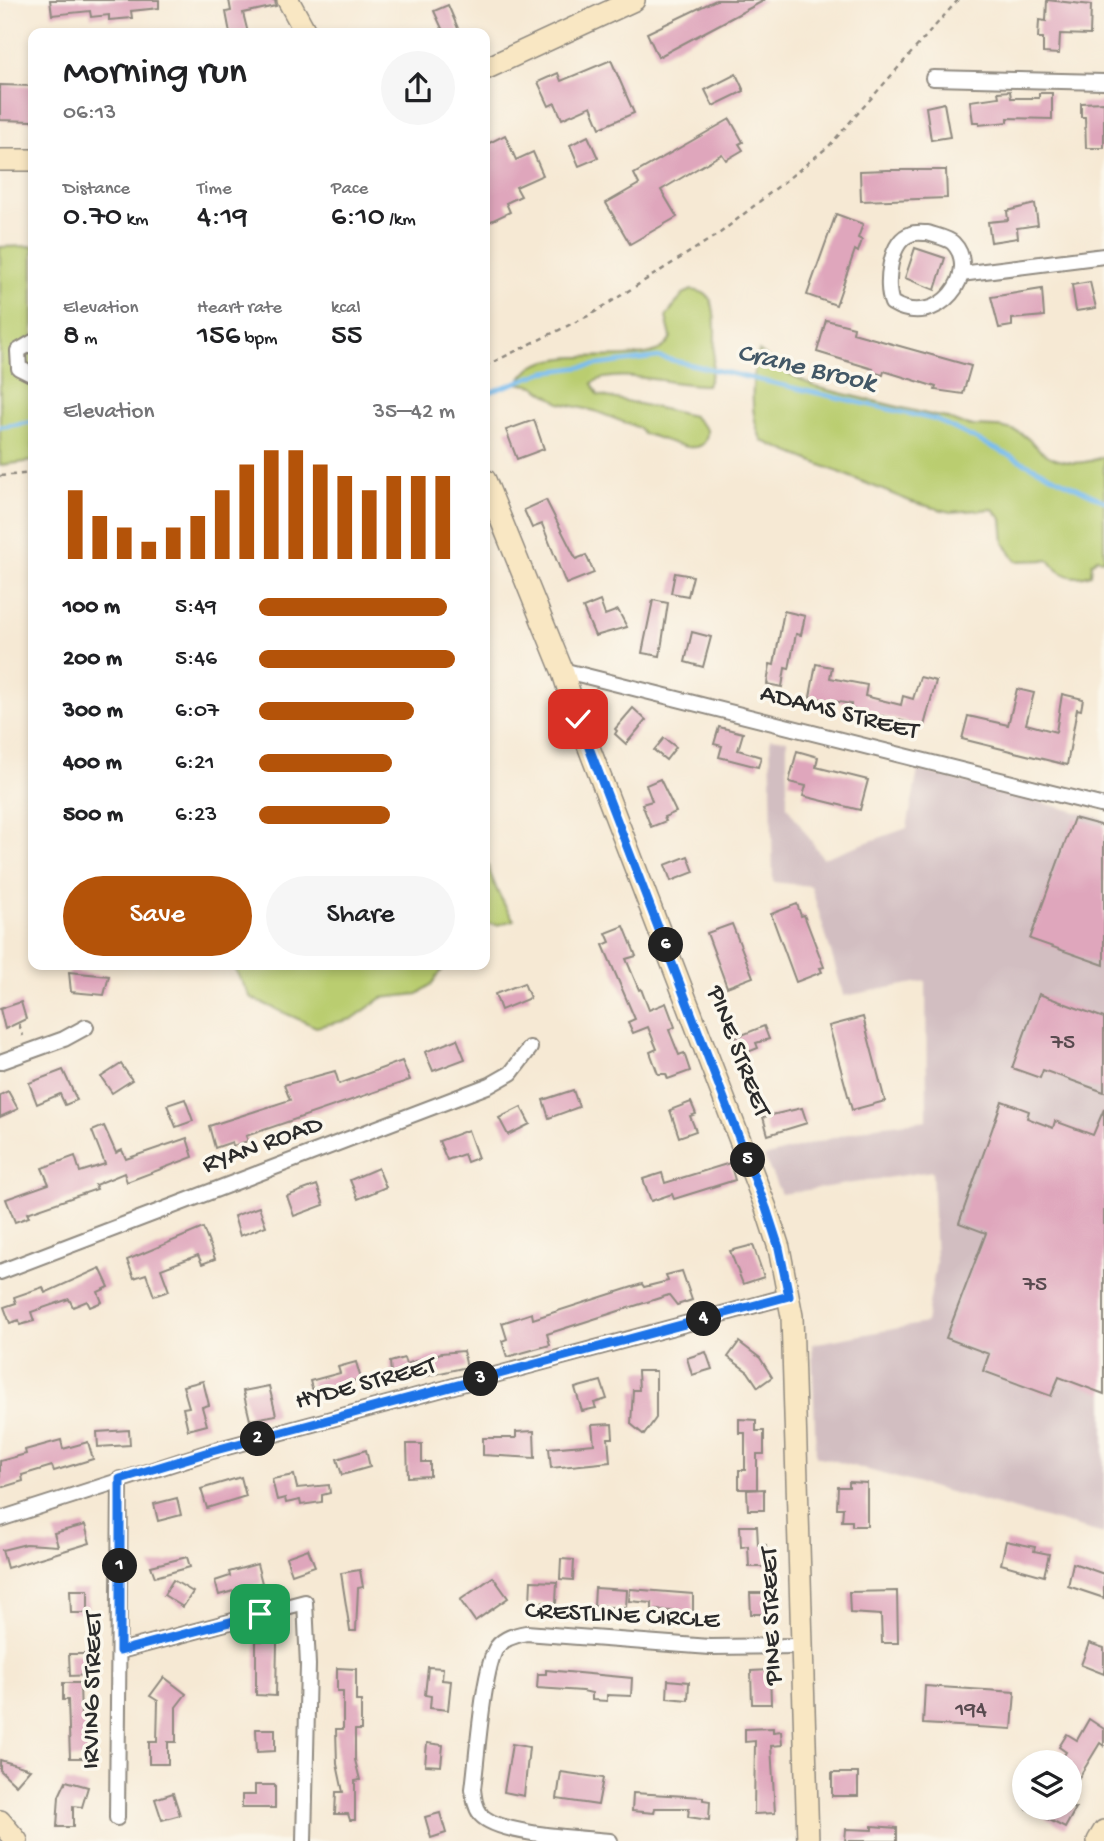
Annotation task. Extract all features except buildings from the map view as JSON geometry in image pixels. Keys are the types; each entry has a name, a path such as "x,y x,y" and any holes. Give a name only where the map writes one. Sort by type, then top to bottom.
{"street":[{"path":"288,0 303,28"},
{"path":"490,67 634,0"},
{"path":"933,78 1104,82"},
{"path":"0,160 28,159"},
{"path":"928,233 952,241 960,253 961,274 953,295 933,308 908,311 892,303 887,292 890,265 903,240 910,234 928,233"},
{"path":"961,274 1104,257"},
{"path":"28,345 18,351 17,359 19,368 28,372"},
{"name":"PINE STREET","path":"490,492 562,670 578,719 779,1248 789,1296 795,1391 808,1841"},
{"name":"ADAMS STREET","path":"562,670 1104,806"},
{"path":"0,1062 64,1039 86,1027"},
{"name":"RYAN ROAD","path":"0,1272 490,1085 511,1073 530,1048"},
{"name":"HYDE STREET","path":"0,1518 212,1451 789,1296"},
{"name":"IRVING STREET","path":"117,1818 120,1479"},
{"path":"120,1651 305,1602 308,1665 304,1841"},
{"name":"CRESTLINE CIRCLE","path":"610,1841 507,1827 481,1815 474,1802 473,1789 490,1667 499,1645 516,1634 526,1633 710,1647 802,1646"},
{"path":"0,1821 17,1841"},
{"path":"1098,1841 1104,1831"}],"path":[{"path":"490,364 590,315 720,233 829,146 958,0"},
{"path":"0,476 28,473"},
{"path":"19,1024 23,1036"}],"shaded area":[{"path":"770,738 787,740 787,806 823,858 907,828 918,770 1104,819 1104,1534 816,1456 812,1344 926,1323 936,1263 932,1171 781,1194 764,1157 876,1126 927,1120 926,981 844,996 811,886 773,882"}],"green space":[{"path":"28,246 28,462 0,465 0,247"},
{"path":"692,290 707,296 713,309 714,356 707,385 631,377 602,379 592,383 598,395 693,416 707,430 705,441 700,446 682,446 643,434 639,428 595,411 560,403 534,386 517,383 532,367 548,361 632,356 663,347 671,337 666,317 683,294"},
{"path":"759,351 787,373 816,387 944,417 966,425 1014,430 1048,456 1064,461 1080,463 1104,456 1104,560 1097,558 1092,563 1091,574 1079,577 1062,573 1049,560 1016,561 1004,543 1002,519 993,509 950,512 912,502 762,441 753,408 754,373"},
{"path":"490,873 496,890 514,920 497,925 490,924"},
{"path":"235,970 442,970 433,983 418,994 382,998 352,1019 316,1027 251,998"}],"waterway":[{"name":"Crane Brook","path":"490,392 544,372 658,357 936,420 1104,501"},
{"name":"Crane Brook","path":"0,427 28,423"}],"route":[{"path":"260,1614 120,1651 120,1479 212,1451 789,1296 779,1248 766,1208 578,719"}]}
